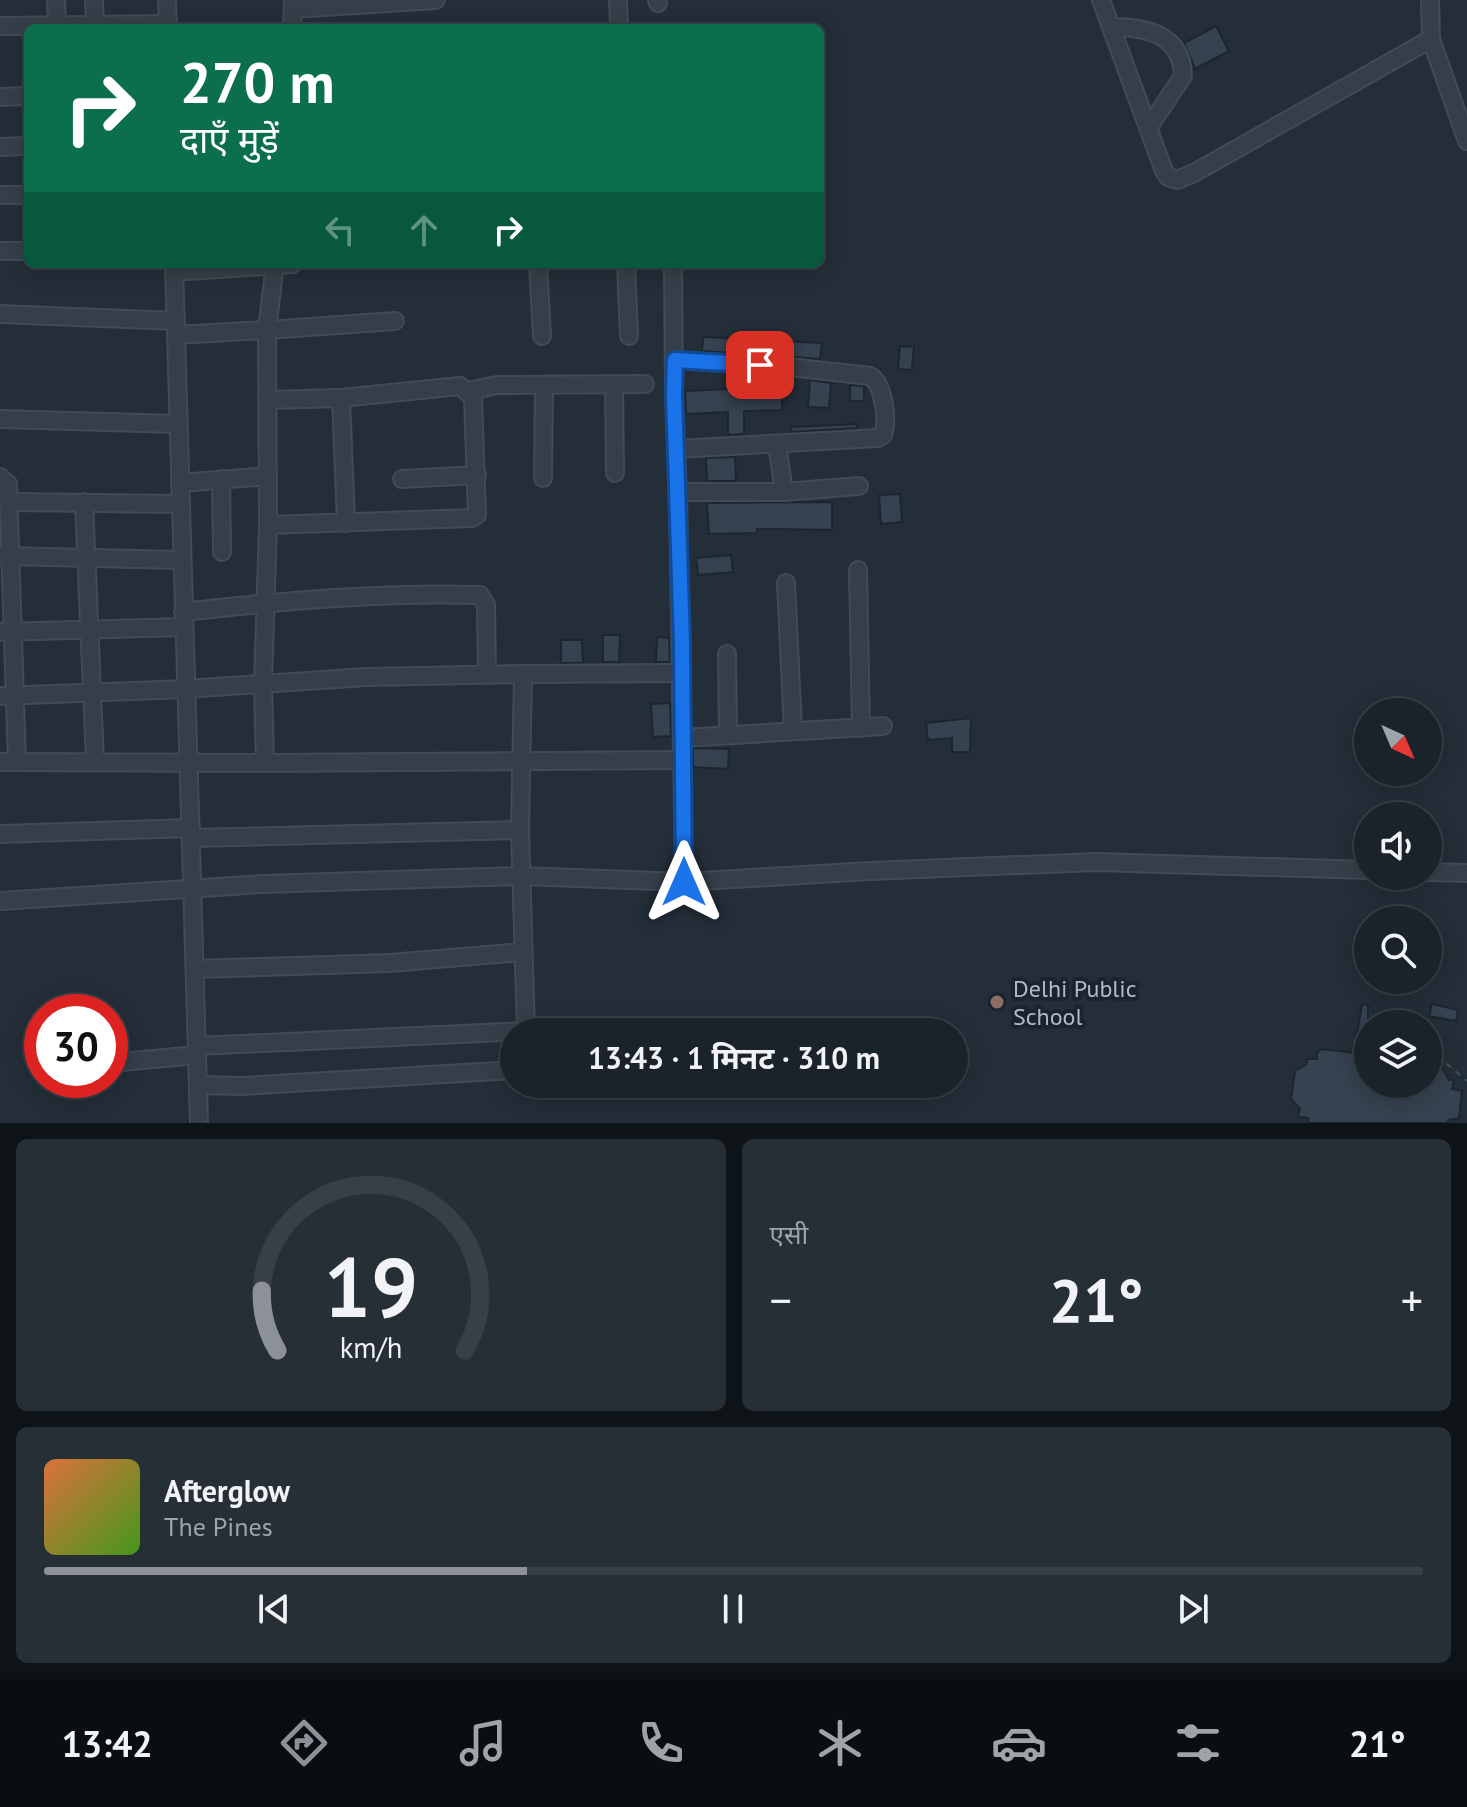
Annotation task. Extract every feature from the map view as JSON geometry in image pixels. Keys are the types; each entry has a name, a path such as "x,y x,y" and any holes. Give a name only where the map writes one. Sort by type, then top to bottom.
{"street":[{"path":"56,0 57,24"},
{"path":"94,0 95,24"},
{"path":"167,0 168,24"},
{"path":"293,5 436,0"},
{"path":"618,0 619,24"},
{"path":"1101,0 1164,171 1173,179 1184,178 1431,39"},
{"path":"1430,0 1431,39 1467,141"},
{"path":"0,26 24,26"},
{"path":"1111,27 1130,27 1161,36 1180,57 1183,76 1149,127"},
{"path":"0,97 24,96"},
{"path":"0,147 24,146"},
{"path":"0,195 24,195"},
{"path":"0,251 24,251"},
{"path":"174,268 199,1123"},
{"path":"265,763 267,330 275,268"},
{"path":"538,268 542,336"},
{"path":"626,268 629,336"},
{"path":"673,268 684,882"},
{"path":"0,314 176,328 267,330 395,321"},
{"path":"675,360 802,368 870,376 878,382 885,426 883,435 878,438 676,449"},
{"path":"614,384 615,473"},
{"path":"469,391 497,385 645,384"},
{"path":"543,478 544,385"},
{"path":"267,400 341,398 460,386 473,397 479,508 475,517 268,525"},
{"path":"341,398 346,523"},
{"path":"0,419 178,424"},
{"path":"777,444 784,492"},
{"path":"402,479 477,475"},
{"path":"180,483 268,476"},
{"path":"0,477 7,482 8,502 8,762 683,760"},
{"path":"221,479 222,552"},
{"path":"678,492 784,492 859,486"},
{"path":"8,502 180,504"},
{"path":"84,502 95,762"},
{"path":"6,556 181,560"},
{"path":"858,570 861,728"},
{"path":"786,583 793,730"},
{"path":"6,632 90,630 183,620 264,603 480,595 486,605 487,674"},
{"path":"727,654 728,734"},
{"path":"7,696 487,674 682,673"},
{"path":"523,674 520,830 525,1018"},
{"path":"683,738 883,726"},
{"path":"0,834 520,830"},
{"path":"0,901 192,889 521,876 684,882 1096,862 1354,870"},
{"path":"1442,872 1467,873"},
{"path":"195,969 390,963 523,952"},
{"path":"128,1060 197,1050 500,1033"},
{"path":"198,1085 252,1086 500,1071"}],"path":[{"path":"1442,1060 1467,1081"}],"building":[{"path":"1216,26 1229,51 1195,69 1184,43"},
{"path":"703,337 822,343 820,359 702,351"},
{"path":"900,346 914,347 912,370 898,369"},
{"path":"728,374 779,377 778,396 782,396 782,410 744,411 744,434 728,435 728,412 686,414 685,391 728,389"},
{"path":"810,380 831,383 829,408 808,407"},
{"path":"850,385 864,386 864,401 850,401"},
{"path":"857,424 857,428 791,432 791,427"},
{"path":"735,457 736,481 707,481 706,458"},
{"path":"900,494 902,522 881,524 879,495"},
{"path":"832,502 832,530 757,529 757,533 709,534 707,503"},
{"path":"731,555 733,572 698,575 696,558"},
{"path":"603,635 620,635 619,662 603,662"},
{"path":"657,637 669,638 670,662 656,662"},
{"path":"561,640 582,640 583,663 561,663"},
{"path":"670,703 671,736 653,737 651,704"},
{"path":"971,718 970,752 952,752 952,738 928,740 926,723"},
{"path":"693,748 729,749 728,769 693,767"},
{"path":"1432,1004 1458,1010 1456,1021 1442,1018 1442,1010 1430,1010"},
{"path":"1321,1049 1354,1053 1354,1098 1442,1098 1442,1068 1449,1080 1454,1080 1452,1089 1462,1091 1459,1118 1448,1120 1448,1123 1309,1123 1308,1118 1298,1117 1300,1109 1291,1099 1295,1071 1307,1064 1307,1059 1317,1059"}],"place":[{"name":"Delhi Public School","path":"997,1002"}],"route":[{"path":"684,882 675,360 760,365"}]}
